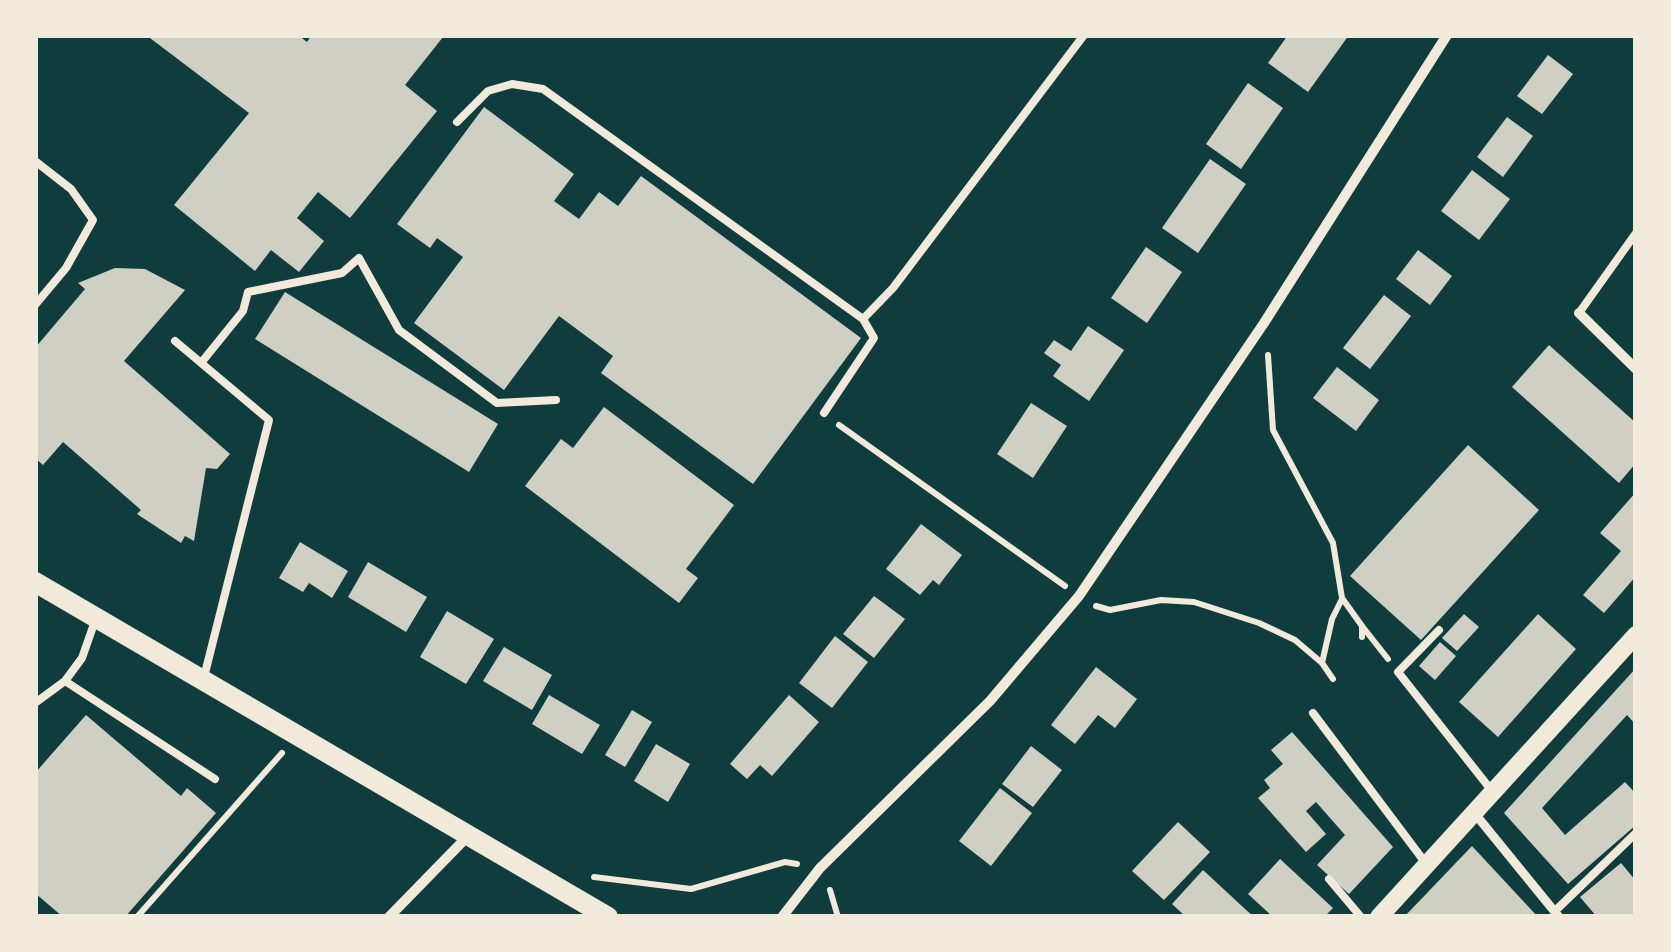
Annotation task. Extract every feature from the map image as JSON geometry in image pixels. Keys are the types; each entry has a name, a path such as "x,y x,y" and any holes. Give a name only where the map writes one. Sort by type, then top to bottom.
{"main road":[{"path":"35,582 466,838 608,917"}],"street":[{"path":"782,917 820,868 990,701 1079,596 1264,323 1447,35"},
{"path":"1579,313 1636,369"},
{"path":"1379,917 1495,795 1636,636"},
{"path":"1476,815 1557,914"},
{"path":"389,917 466,838"}],"lane":[{"path":"863,318 893,288 1084,35"},
{"path":"457,122 488,91 512,84 543,89 863,318 874,338 824,413"},
{"path":"35,160 72,189 93,220 66,268 35,304"},
{"path":"1579,313 1636,233"},
{"path":"201,363 243,310 248,292 342,273 359,258 399,330 497,403 556,400"},
{"path":"176,341 269,420 203,681"},
{"path":"36,701 66,681 82,658 96,618"},
{"path":"1438,630 1398,672 1495,795"},
{"path":"66,681 215,778"},
{"path":"1313,713 1427,865"},
{"path":"1557,914 1636,833"},
{"path":"1329,879 1361,917"}],"path":[{"path":"1264,323 1273,430 1333,544 1342,598 1398,672"},
{"path":"824,413 1084,603 1110,610 1161,600 1194,602 1259,623 1295,640 1333,678"},
{"path":"1322,663 1332,620 1342,598"},
{"path":"1362,626 1362,637"},
{"path":"137,917 297,737"},
{"path":"568,894 595,876 691,890 784,862 820,868 838,917"}],"building":[{"path":"146,35 298,35 307,42 312,35 440,35 443,37 405,85 437,111 350,218 318,192 297,218 324,241 299,272 271,250 255,271 174,205 249,113"},
{"path":"1288,35 1349,35 1308,92 1268,63"},
{"path":"1548,55 1573,74 1542,114 1517,96"},
{"path":"1248,83 1283,108 1241,169 1206,144"},
{"path":"484,107 574,174 554,201 579,219 599,192 618,206 641,176 861,338 753,484 601,373 613,356 559,316 504,390 414,323 463,257 437,238 430,248 397,224"},
{"path":"1507,117 1533,136 1503,177 1477,157"},
{"path":"1210,159 1246,184 1198,253 1162,228"},
{"path":"1472,170 1510,199 1479,240 1441,211"},
{"path":"1146,247 1182,272 1147,323 1111,298"},
{"path":"1418,250 1452,276 1430,305 1396,279"},
{"path":"115,268 145,269 185,290 124,361 230,454 217,469 206,468 194,541 185,536 181,543 137,514 141,510 63,442 43,465 35,458 35,348 85,289 78,283"},
{"path":"285,292 498,424 469,472 255,339"},
{"path":"1384,295 1411,316 1370,369 1343,348"},
{"path":"1088,326 1124,350 1089,401 1053,376 1061,365 1044,353 1054,340 1071,351"},
{"path":"1549,345 1636,423 1636,463 1619,483 1512,387"},
{"path":"1337,367 1379,400 1356,431 1313,398"},
{"path":"1031,403 1067,426 1033,478 997,454"},
{"path":"604,407 734,505 686,569 698,578 679,603 525,486 561,439 573,448"},
{"path":"1468,445 1539,510 1421,640 1350,576"},
{"path":"1636,492 1636,576 1604,613 1583,595 1621,551 1600,533"},
{"path":"921,524 962,555 939,585 933,580 920,595 886,569"},
{"path":"300,542 348,571 332,598 309,583 303,592 279,578"},
{"path":"368,562 427,597 406,632 348,597"},
{"path":"874,596 905,619 874,658 843,634"},
{"path":"447,611 494,639 466,684 420,657"},
{"path":"1464,614 1479,627 1457,651 1442,638"},
{"path":"1538,614 1576,649 1498,737 1459,702"},
{"path":"835,636 868,662 832,708 799,683"},
{"path":"1440,642 1456,656 1435,680 1419,666"},
{"path":"504,647 552,675 532,710 483,681"},
{"path":"1096,667 1137,699 1115,728 1098,715 1075,744 1051,725"},
{"path":"1636,668 1636,725 1627,715 1542,808 1565,835 1625,782 1636,794 1636,825 1568,884 1504,813"},
{"path":"549,695 600,725 582,754 532,724"},
{"path":"789,695 819,722 772,776 760,765 747,779 730,764"},
{"path":"632,710 652,722 625,767 605,755"},
{"path":"86,715 181,796 187,788 216,813 125,917 63,917 35,893 35,773"},
{"path":"1292,732 1393,847 1349,894 1317,865 1345,835 1316,802 1306,811 1326,834 1306,852 1258,798 1270,788 1264,780 1283,764 1271,750"},
{"path":"656,744 690,764 668,802 634,781"},
{"path":"1031,746 1062,770 1033,807 1002,784"},
{"path":"1000,788 1032,813 991,866 959,841"},
{"path":"1178,822 1210,852 1164,900 1132,871"},
{"path":"1472,846 1538,917 1404,917 1428,892"},
{"path":"1280,859 1333,908 1324,917 1273,917 1248,894"},
{"path":"1621,863 1636,881 1636,917 1597,917 1580,897"},
{"path":"1203,870 1254,917 1186,917 1172,904"}]}
